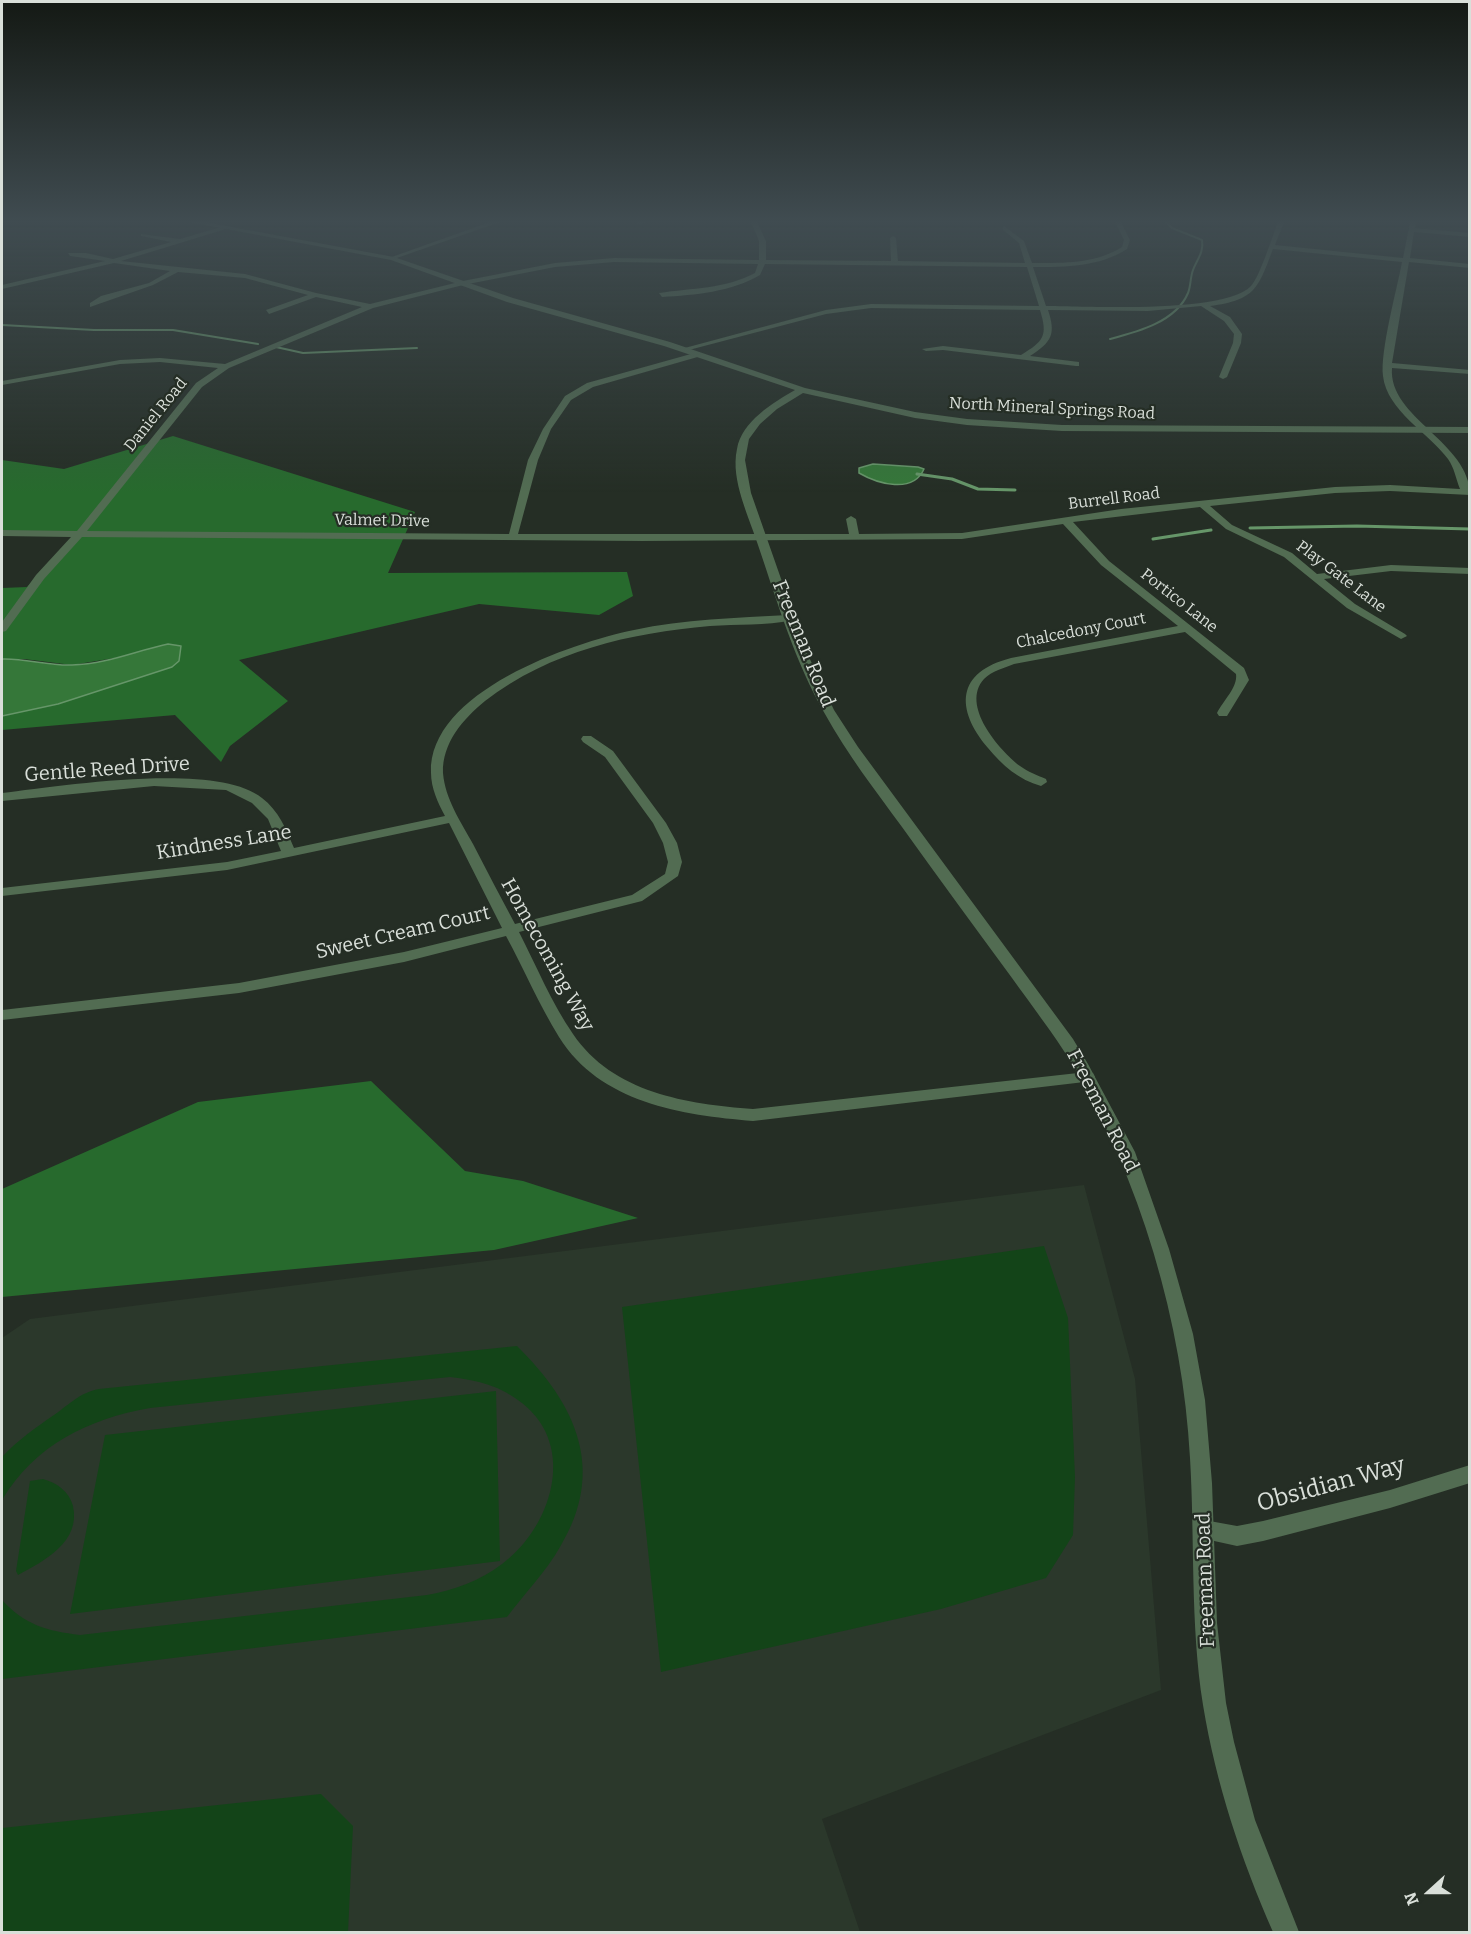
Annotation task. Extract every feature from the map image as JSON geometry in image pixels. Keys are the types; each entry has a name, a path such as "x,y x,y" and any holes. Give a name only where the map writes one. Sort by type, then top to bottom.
{"street":[{"name":"Daniel Road","path":"2,629 40,577 79,534 199,385 226,366 355,312"},
{"name":"North Mineral Springs Road","path":"553,312 698,354 802,390 906,414 1014,426 1470,430"},
{"path":"685,350 825,312"},
{"path":"1022,358 1048,337 1049,326 1044,312"},
{"path":"1215,312 1227,320 1238,334 1237,343 1223,376"},
{"path":"1397,312 1388,365 1388,376 1394,394 1453,459 1468,492"},
{"path":"926,349 943,348 1076,364"},
{"path":"513,536 533,460 547,429 568,398 590,384 698,354"},
{"path":"2,383 120,362 160,360 226,366"},
{"path":"1388,365 1470,372"},
{"name":"Freeman Road","path":"802,390 789,397 753,427 741,451 743,478 788,618 818,691 842,732 875,781 1067,1043 1088,1077 1116,1129 1134,1173 1174,1296 1186,1341 1200,1442 1208,1651 1222,1743 1243,1823 1286,1932"},
{"name":"Burrell Road","path":"761,537 962,536 1065,520 1370,488 1468,492"},
{"name":"Play Gate Lane","path":"1202,504 1229,527 1288,555 1368,618 1401,636"},
{"path":"851,519 855,537"},
{"name":"Portico Lane","path":"1065,520 1105,563 1228,659 1243,676 1242,685 1232,696 1223,713"},
{"name":"Valmet Drive","path":"2,533 761,537"},
{"path":"1315,577 1391,568 1470,571"},
{"name":"Homecoming Way","path":"788,618 697,623 628,633 561,652 524,669 481,698 454,723 441,747 437,772 444,802 451,819 566,1036 589,1064 636,1092 674,1106 709,1112 753,1115 1088,1077"},
{"name":"Chalcedony Court","path":"1041,782 1017,769 978,725 969,707 970,694 978,679 993,668 1011,661 1187,628"},
{"name":"Sweet Cream Court","path":"2,1015 239,988 318,975 404,957 637,898 671,876 675,862 670,843 609,754 587,739"},
{"name":"Gentle Reed Drive","path":"2,797 154,782 188,782 229,786 257,800 274,818 289,853"},
{"name":"Kindness Lane","path":"2,892 227,866 451,819"},
{"name":"Obsidian Way","path":"1204,1530 1237,1536 1263,1531 1390,1498 1470,1474"}],"shaded area":[{"path":"173,436 415,512 388,573 627,572 633,596 599,615 479,604 239,660 288,701 230,746 221,762 175,715 2,730 2,716 58,704 131,679 181,646 168,644 133,655 72,665 24,659 2,659 2,588 27,587 73,536 2,535 2,460 64,469"},
{"path":"873,464 924,469 912,482 894,485 876,481 859,473 859,468"},
{"path":"168,644 181,646 179,661 172,667 58,704 2,716 2,659 63,665 85,664"},
{"path":"371,1081 465,1171 523,1181 638,1218 494,1250 2,1297 2,1189 198,1102"},
{"path":"1084,1185 1135,1379 1161,1690 822,1819 860,1932 2,1932 2,1338 30,1319"},
{"path":"1044,1246 1068,1318 1075,1477 1073,1535 1046,1578 941,1609 661,1672 622,1307"},
{"path":"517,1346 538,1368 569,1415 578,1439 583,1465 581,1491 574,1519 560,1547 542,1574 507,1617 2,1679 2,1600 28,1621 47,1629 80,1635 437,1593 485,1575 519,1549 534,1530 545,1509 551,1486 553,1464 549,1442 539,1421 522,1403 506,1392 479,1382 450,1377 150,1408 105,1419 85,1427 47,1450 30,1464 2,1500 2,1457 27,1434 75,1399 99,1389"},
{"path":"496,1391 500,1561 70,1614 105,1435"},
{"path":"43,1479 58,1485 69,1496 74,1519 66,1540 58,1549 49,1557 18,1575 16,1571 30,1481"},
{"path":"321,1794 353,1826 348,1932 2,1932 2,1828"}],"waterway":[{"path":"1110,339 1155,324 1173,312"},
{"path":"2,325 94,330 173,330 258,344"},
{"path":"276,347 303,353 417,348"},
{"path":"917,474 952,479 978,489 1015,490"},
{"path":"1250,528 1357,526 1470,529"},
{"path":"1153,539 1211,530"}]}
